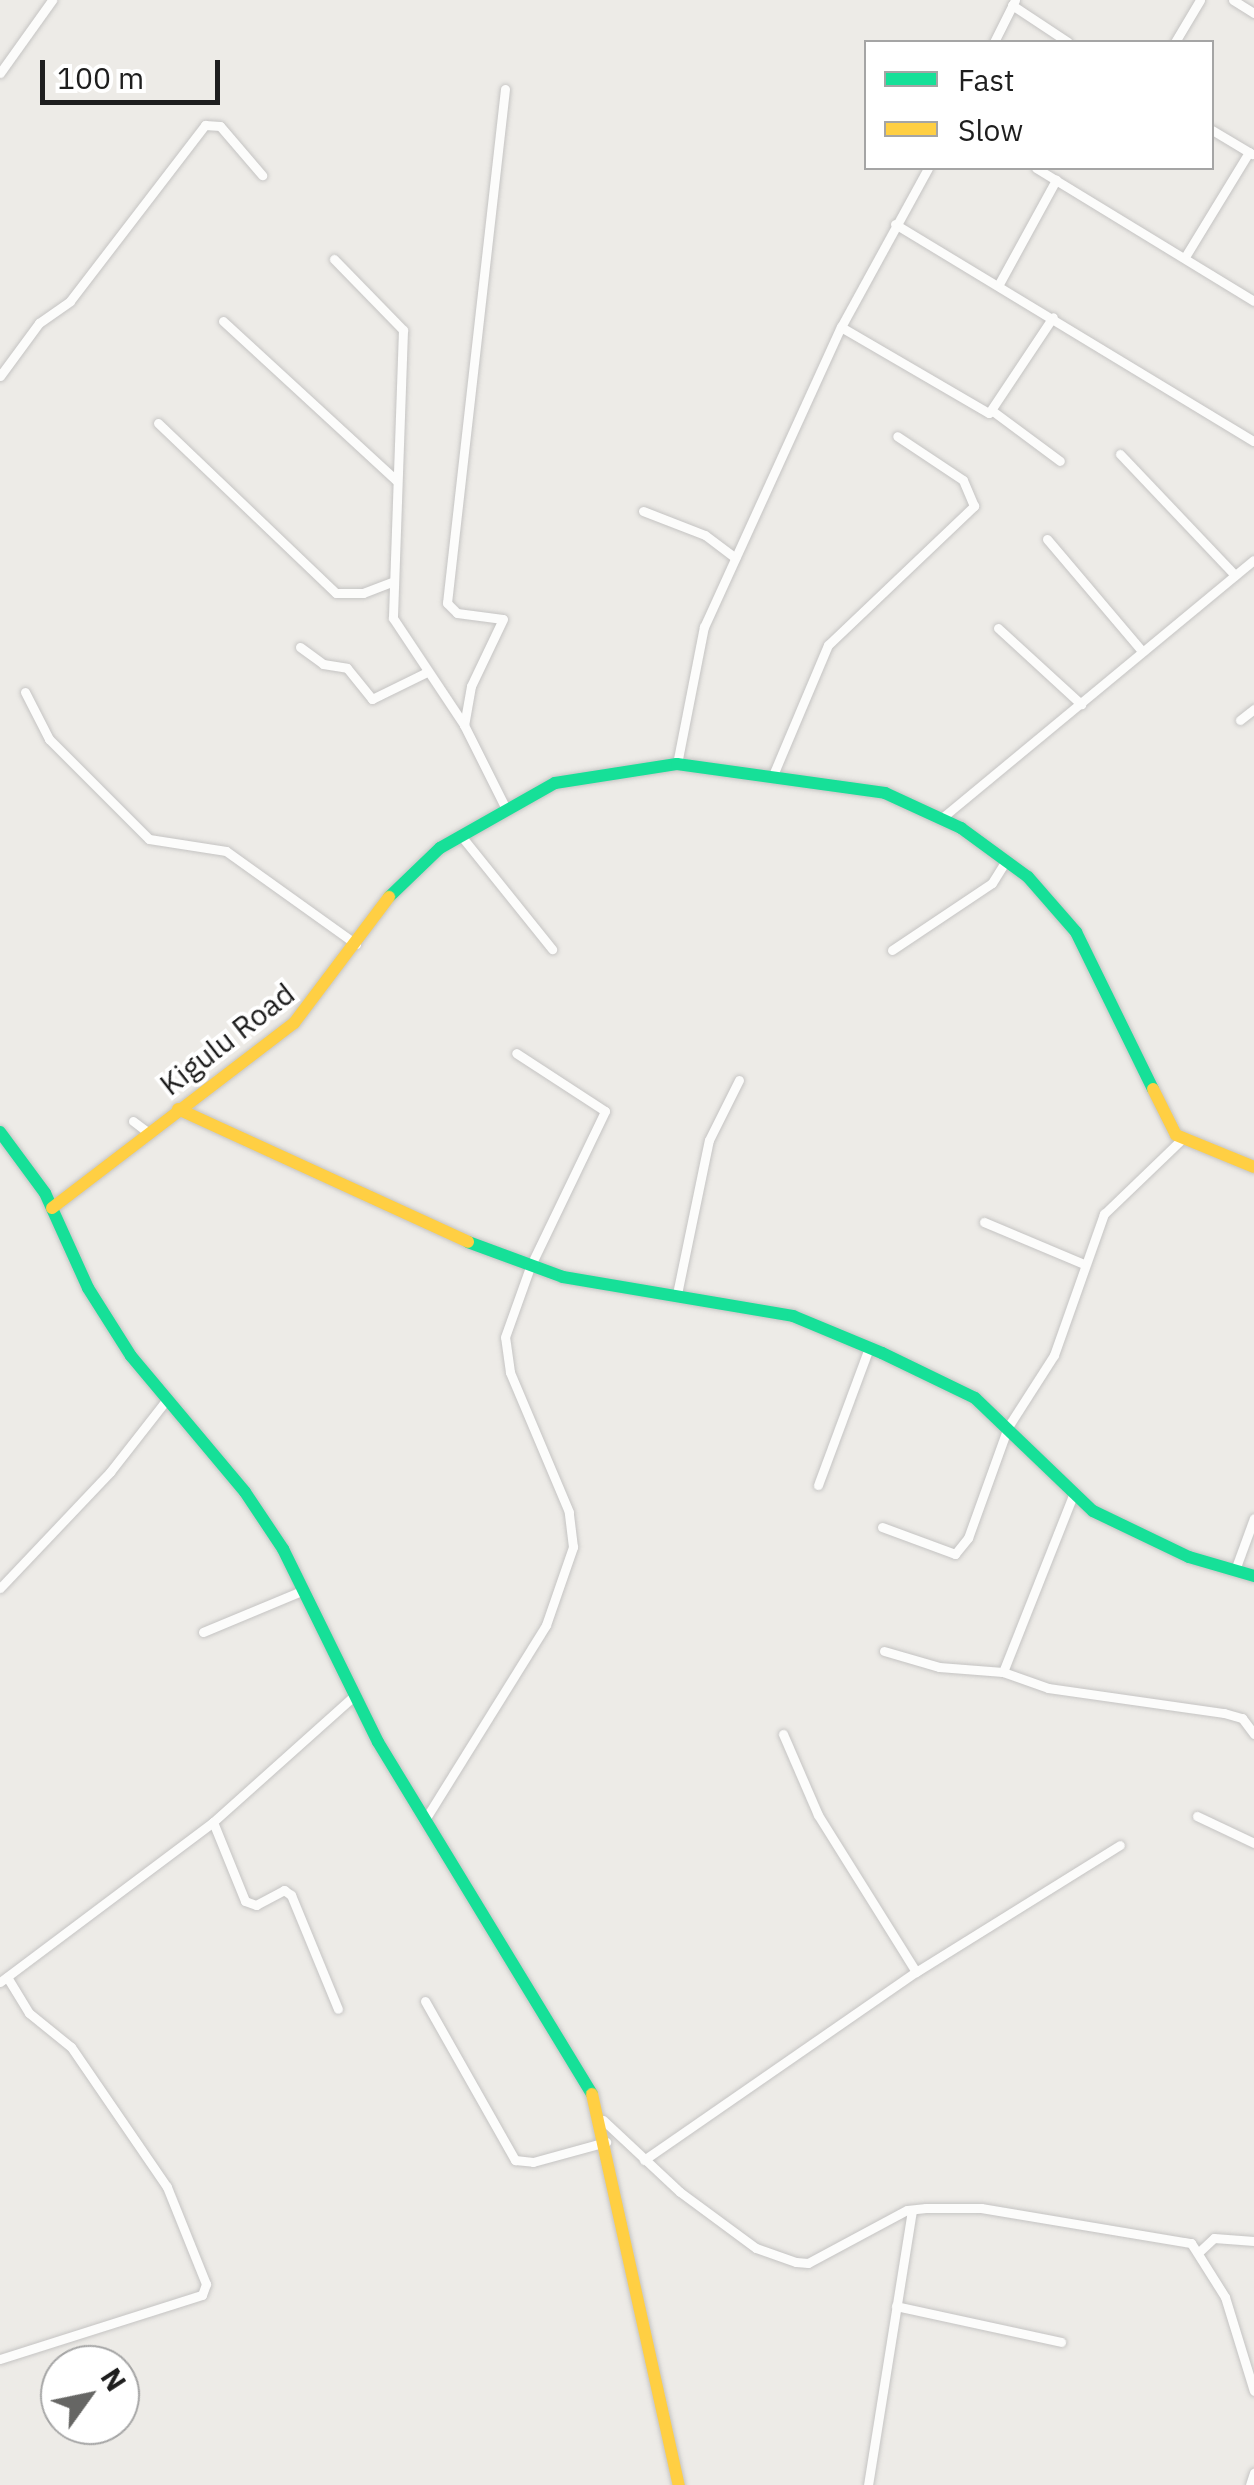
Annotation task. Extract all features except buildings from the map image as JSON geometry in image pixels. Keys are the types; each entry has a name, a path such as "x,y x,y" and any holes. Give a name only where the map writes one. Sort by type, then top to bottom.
{"street":[{"path":"0,73 52,0"},
{"path":"1175,40 1200,0"},
{"path":"1233,0 1254,13"},
{"path":"995,40 1014,2 1065,40"},
{"path":"464,725 471,686 504,626 499,614 457,613 447,602 505,89"},
{"path":"0,376 39,323 70,301 206,125 220,126 262,175"},
{"path":"1185,257 1252,153 1214,131"},
{"path":"677,764 704,627 841,327 927,170"},
{"path":"1039,170 1254,301"},
{"path":"998,284 1056,180"},
{"path":"896,224 1254,441"},
{"path":"334,259 403,330 392,582 394,618 425,673 464,725 505,807"},
{"path":"994,412 1053,317"},
{"path":"222,321 396,480"},
{"path":"841,327 915,375 994,412 1060,461"},
{"path":"158,423 336,593 363,593 392,582"},
{"path":"773,775 815,670 840,630 974,506 963,480 897,436"},
{"path":"1120,454 1235,576"},
{"path":"642,511 705,535 734,558"},
{"path":"1047,539 1142,651"},
{"path":"942,817 1254,560"},
{"path":"998,628 1082,704"},
{"path":"300,647 322,664 347,668 372,699 425,673"},
{"path":"25,692 50,739 149,838 226,851 356,944"},
{"path":"1240,720 1254,709"},
{"name":"Kigulu Road","path":"52,1208 294,1023 403,879 462,837 505,807 555,782 677,764 884,793 942,817 1006,861 1076,932 1182,1140"},
{"path":"462,837 552,950"},
{"path":"892,950 992,883 1006,861"},
{"path":"426,1818 518,1676 569,1567 570,1512 505,1354 508,1321 530,1267 605,1111 516,1053"},
{"path":"677,1294 709,1140 739,1080"},
{"path":"178,1109 530,1267 793,1316 868,1348 974,1398 1008,1427 1073,1495 1128,1530 1254,1576"},
{"path":"133,1122 149,1132"},
{"path":"0,1132 52,1208 94,1300 164,1403 262,1514 304,1590 353,1697 583,2070 602,2118 678,2485"},
{"path":"882,1527 955,1554 987,1497 1008,1427 1054,1355 1104,1214 1182,1140 1254,1167"},
{"path":"984,1222 1084,1264"},
{"path":"818,1485 868,1348"},
{"path":"0,1588 110,1472 164,1403"},
{"path":"1004,1672 1073,1495"},
{"path":"1235,1570 1254,1518"},
{"path":"203,1632 304,1590"},
{"path":"884,1651 939,1668 1004,1672 1048,1688 1224,1713 1242,1718 1254,1734"},
{"path":"0,2359 202,2294 206,2284 167,2188 70,2047 28,2013 4,1979 213,1822 353,1697"},
{"path":"783,1734 818,1814 916,1972"},
{"path":"1197,1816 1254,1844"},
{"path":"213,1822 246,1901 256,1905 284,1890 291,1895 338,2010"},
{"path":"644,2160 916,1972 1120,1845"},
{"path":"425,2000 516,2160 533,2162 606,2142"},
{"path":"602,2118 644,2160 756,2248 796,2262 808,2263 912,2210 1001,2211 1184,2240 1200,2251 1224,2297 1254,2391"},
{"path":"868,2485 912,2210"},
{"path":"1200,2251 1214,2238 1254,2242"},
{"path":"896,2306 1061,2342"},
{"path":"1250,2485 1254,2473"}],"traffic: fast":[{"path":"389,897 440,848 555,783 677,764 885,793 961,828 1028,877 1076,932 1153,1089"},
{"path":"0,1132 45,1193 88,1288 131,1356 245,1492 283,1549 378,1742 592,2094"},
{"path":"468,1242 563,1277 793,1316 882,1353 975,1398 1093,1511 1189,1557 1254,1576"}],"traffic: slow":[{"path":"52,1208 294,1023 389,897"},
{"path":"1153,1089 1176,1135 1254,1167"},
{"path":"178,1109 468,1242"},
{"path":"592,2094 679,2485"}]}
